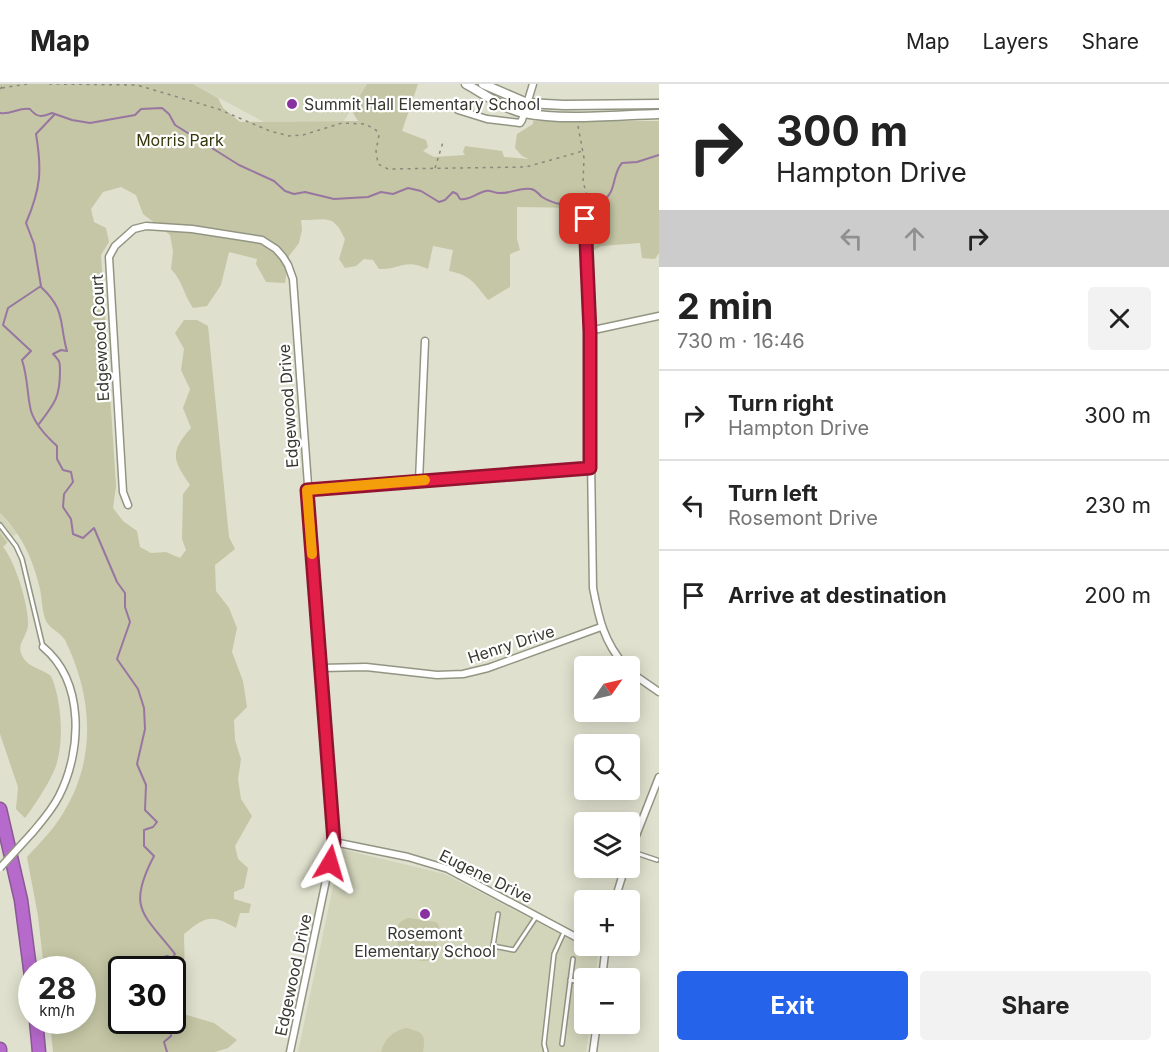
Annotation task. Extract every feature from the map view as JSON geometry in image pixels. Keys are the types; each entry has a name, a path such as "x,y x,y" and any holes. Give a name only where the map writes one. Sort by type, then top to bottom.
{"highway":[{"path":"0,809 21,900 28,956"},
{"path":"37,1034 39,1052"}],"street":[{"path":"466,84 524,113 577,116 659,114"},
{"path":"483,84 527,103 659,104"},
{"path":"458,110 487,120 516,123 522,120 533,84"},
{"path":"586,217 590,332 593,588 601,627 616,656"},
{"name":"Edgewood Court","path":"128,506 123,492 111,316 109,257 115,246 134,229 146,226 262,240 276,249 288,265 293,279 294,294"},
{"name":"Edgewood Drive","path":"290,1052 334,842 294,294"},
{"path":"590,332 659,316"},
{"path":"419,481 425,341"},
{"path":"307,490 590,468"},
{"name":"Henry Drive","path":"321,668 366,667 437,675 463,674 488,668 601,627"},
{"path":"0,868 53,806 65,784 73,756 76,733 68,681 53,656 43,647"},
{"path":"640,679 659,692"},
{"path":"640,825 659,777"},
{"name":"Eugene Drive","path":"334,842 408,857 448,869 574,937"},
{"path":"594,1052 596,1034"}],"lane":[{"path":"0,525 9,535 28,575 43,647"},
{"path":"640,854 657,860"},
{"path":"498,914 494,946 514,950 537,916"},
{"path":"546,1052 544,1044 554,954 564,932"},
{"path":"562,1044 573,959"},
{"path":"570,981 574,982"}],"path":[{"path":"1,88 5,84"},
{"path":"1,88 27,84"},
{"path":"49,84 137,85 218,109 270,131 289,136 303,135 342,123 365,124 376,130 379,135 376,158 382,168 388,169 526,167 583,152"},
{"path":"577,116 583,152 583,182 587,195 586,217"},
{"path":"434,169 442,142"}],"shaded area":[{"name":"Summit Hall Elementary School","path":"193,84 367,84 344,121 264,122"},
{"path":"0,513 17,533 0,549"},
{"name":"Rosemont Elementary School","path":"341,849 445,874 574,941 574,956 598,956 596,968 574,968 574,1034 588,1034 586,1052 298,1052"}],"green space":[{"name":"Morris Park","path":"0,84 193,84 218,98 223,108 240,122 358,121 351,110 367,84 418,84 402,131 426,140 428,147 423,151 434,157 465,155 463,152 465,146 502,151 504,157 529,159 522,156 515,148 517,134 533,124 533,121 659,121 659,253 655,259 642,258 640,243 601,246 591,252 594,221 582,208 517,207 517,239 520,250 510,254 510,287 488,300 468,278 449,271 453,250 433,246 428,269 407,264 379,269 373,260 364,259 356,266 345,268 339,259 345,239 341,231 333,222 317,219 301,220 302,230 299,243 289,256 285,283 266,282 256,264 257,259 229,252 221,285 207,306 193,308 171,269 173,251 170,235 143,214 136,195 121,187 103,192 91,209 94,222 106,228 109,242 101,255 116,486 113,508 123,521 137,531 140,547 151,553 166,552 180,558 186,550 182,539 183,494 190,485 177,463 176,456 179,444 191,428 183,408 190,389 181,370 184,349 175,333 184,320 197,320 208,326 229,537 235,549 215,565 216,591 229,608 237,628 232,652 243,681 247,707 234,720 235,740 241,759 238,779 241,799 252,816 235,846 238,859 248,868 244,888 234,892 234,899 251,904 249,913 240,913 236,928 220,920 204,920 184,934 184,956 108,956 108,1034 186,1034 186,1015 214,1023 237,1040 228,1048 215,1052 53,1052 51,1034 96,1034 96,956 43,956 27,857 46,837 62,815 73,794 86,750 86,706 74,662 65,640 46,621 37,578 26,548 15,530 0,513"},
{"path":"0,533 7,543 3,547 16,573 28,617 21,654 30,664 51,676 60,710 60,749 54,771 25,818 16,809 18,787 0,734"},
{"path":"408,918 436,922 439,926 436,953 432,960 421,961 411,958 398,945 396,929 400,922"},
{"path":"406,1028 422,1035 423,1052 381,1052 390,1036"}],"waterway":[{"path":"0,113 30,109 40,116 52,113 90,123 135,115 141,109 162,108 169,114 175,125 239,165 274,181 285,191 294,194 305,192 334,199 368,197 381,192 393,194 408,188 421,191 439,202 445,200 453,192 463,199 486,191 503,193 531,189 555,203 587,206 606,198 622,163 637,162 659,155"},
{"path":"55,114 36,134 39,179 35,199 26,223 34,244 41,286 8,308 3,325 31,351 22,360 31,411 35,421 57,446 57,459 63,470 71,472 73,482 64,494 63,507 71,519 73,534 83,538 94,528 117,582 125,593 125,607 130,622 117,659 138,689 144,708 145,729 137,764 146,785 145,810 157,822 153,827 144,830 144,846 154,856 141,888 140,900 147,919 175,954 174,956"},
{"path":"39,424 58,394 60,364 53,354 61,350 67,351 58,310 41,287"},
{"path":"167,1052 164,1042 171,1034"}],"slow traffic":[{"path":"312,554 307,490 425,480"}],"place":[{"name":"Summit Hall Elementary School","path":"292,104"},
{"name":"Rosemont Elementary School","path":"425,914"}],"route":[{"path":"330,863 334,842 307,490 590,468 590,332 585,219"}]}
